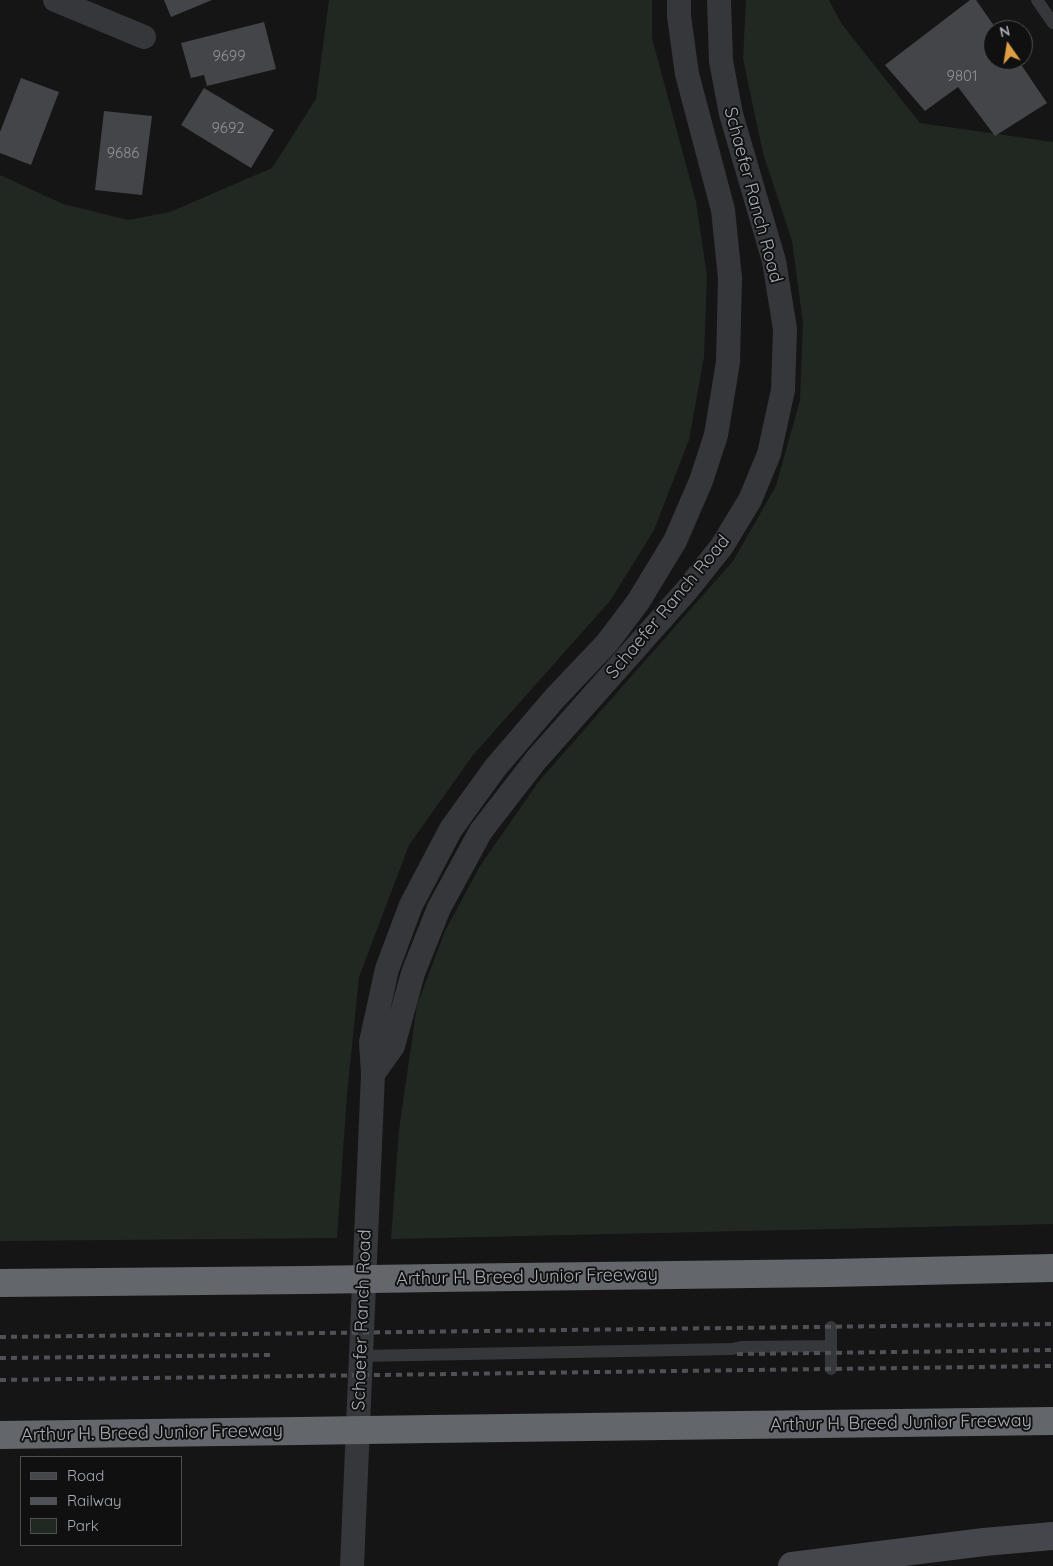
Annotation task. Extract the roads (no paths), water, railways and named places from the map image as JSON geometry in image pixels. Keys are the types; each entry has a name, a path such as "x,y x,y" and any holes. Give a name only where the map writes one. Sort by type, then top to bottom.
{"highway":[{"name":"Arthur H. Breed Junior Freeway","path":"0,1284 831,1273 1053,1268"},
{"name":"Arthur H. Breed Junior Freeway","path":"0,1435 1053,1421"}],"main road":[{"path":"792,1566 984,1542 1053,1536"}],"street":[{"path":"55,0 144,37"},
{"name":"Schaefer Ranch Road","path":"352,1566 373,1074 371,1042 388,969 411,905 451,829 495,768 607,643 638,602 675,541 701,482 716,435 728,362 730,278 723,210 687,74 679,16 679,0"},
{"name":"Schaefer Ranch Road","path":"373,1074 393,1046 413,973 439,908 481,831 536,760 687,590 722,546 750,500 769,454 783,390 785,329 774,261 731,114 720,60 720,0"}],"lane":[{"path":"1037,0 1053,23"},
{"path":"831,1327 831,1369"},
{"path":"360,1356 722,1350 740,1347 831,1346"}],"railway":[{"path":"0,1337 1053,1324"},
{"path":"737,1354 1053,1350"},
{"path":"0,1358 274,1355"},
{"path":"0,1380 1053,1366"}]}
